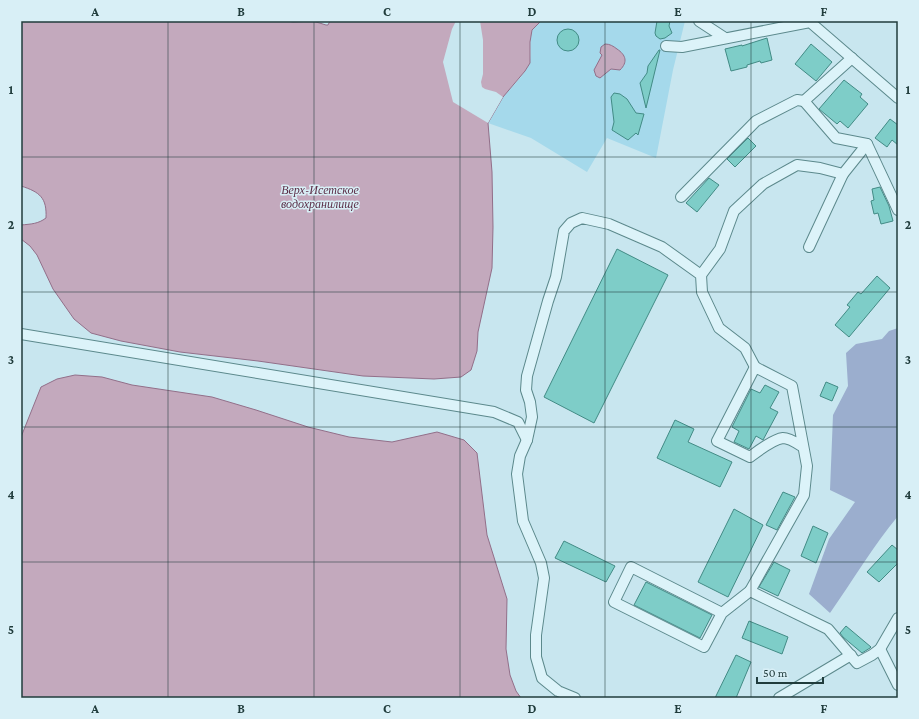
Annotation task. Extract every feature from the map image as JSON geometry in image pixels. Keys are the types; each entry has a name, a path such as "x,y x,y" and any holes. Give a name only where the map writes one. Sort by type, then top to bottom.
{"street":[{"path":"699,21 725,38"},
{"path":"821,21 822,32"},
{"path":"666,46 682,47 810,22 898,98"},
{"path":"804,101 852,58"},
{"path":"681,197 756,121 797,100 804,101 836,138 867,144"},
{"path":"809,247 843,174 867,144"},
{"path":"867,144 898,210"},
{"path":"722,613 632,567 614,602 704,648 722,613 750,591 804,495 806,466 792,386 755,367 745,348 719,328 702,292 701,275 720,249 734,211 763,184 796,164 843,174"},
{"path":"575,698 558,691 542,678 536,657 536,635 544,578 541,563 523,520 517,474 520,456 527,440 532,416 526,390 527,376 556,277 564,232 570,223 582,218 609,224 662,247 701,275"},
{"path":"21,334 494,412 518,422 527,440"},
{"path":"755,367 716,441 750,458 766,445 783,438 793,441 803,447"},
{"path":"750,591 828,629 857,663 880,649 898,618"},
{"path":"880,649 898,685"},
{"path":"779,698 851,655"}],"shaded area":[{"path":"898,328 898,516 830,613 809,594 829,539 855,502 830,490 833,415 848,386 846,353 856,344 882,339 889,331"}],"sand":[{"path":"541,21 685,21 673,70 656,158 607,138 587,172 531,138 488,123 497,106 527,68 530,59 531,35 536,25"}],"water":[{"name":"Верх-Исетское водохранилище","path":"21,21 313,21 328,25 330,21 541,21 532,30 530,42 530,63 503,97 488,123 492,172 492,268 478,332 477,351 471,370 461,377 434,379 363,376 258,361 180,352 121,341 91,333 74,319 53,289 37,255 30,246 21,239 21,225 37,223 43,220 46,218 46,211 44,201 38,193 21,186"},
{"path":"605,44 611,45 620,51 624,56 625,61 620,70 611,69 600,78 596,76 594,70 602,55 600,53 601,47"},
{"path":"75,375 102,377 132,385 212,397 308,427 349,437 392,442 437,432 464,440 477,453 487,535 507,599 506,649 510,675 516,691 521,698 21,698 21,437 41,387 57,379"}],"pier":[{"path":"456,21 480,21 483,40 482,87 496,92 503,97 488,123 453,102 443,62 452,29"}],"building":[{"path":"657,21 670,21 669,26 672,33 665,38 660,39 656,36"},
{"path":"568,29 576,32 579,40 576,48 568,51 560,48 557,40 560,32"},
{"path":"767,38 772,60 761,63 760,61 747,65 747,67 731,71 725,49 742,46"},
{"path":"811,44 832,62 816,81 795,64"},
{"path":"659,50 646,108 640,83 647,73 648,66"},
{"path":"844,80 862,94 860,97 868,104 848,128 840,121 837,124 819,109"},
{"path":"614,93 620,94 627,99 636,113 644,114 638,135 636,133 628,140 612,130 614,122 611,97"},
{"path":"890,119 898,125 898,145 892,140 887,147 875,138"},
{"path":"748,138 756,146 735,167 727,159"},
{"path":"709,178 719,185 697,212 686,203"},
{"path":"880,187 889,206 893,221 881,224 878,213 874,214 871,201 874,200 872,189"},
{"path":"617,249 668,275 594,423 544,397"},
{"path":"877,276 890,288 849,337 835,325 850,307 847,305 858,292 861,294"},
{"path":"826,382 838,387 832,401 820,396"},
{"path":"765,385 779,392 770,408 778,412 763,440 756,436 749,449 734,442 739,431 732,427 751,389 760,393"},
{"path":"675,420 694,429 688,442 732,462 720,487 657,458"},
{"path":"783,492 795,497 777,530 766,525"},
{"path":"734,509 763,525 728,597 698,582"},
{"path":"813,526 828,533 816,563 801,556"},
{"path":"564,541 615,566 606,582 555,558"},
{"path":"892,545 898,550 898,563 879,582 867,572"},
{"path":"774,562 790,570 778,596 759,587"},
{"path":"646,582 712,615 700,638 634,605"},
{"path":"749,621 788,637 782,654 742,638"},
{"path":"846,626 871,647 862,653 840,633"},
{"path":"736,655 751,662 736,698 715,698"}]}
